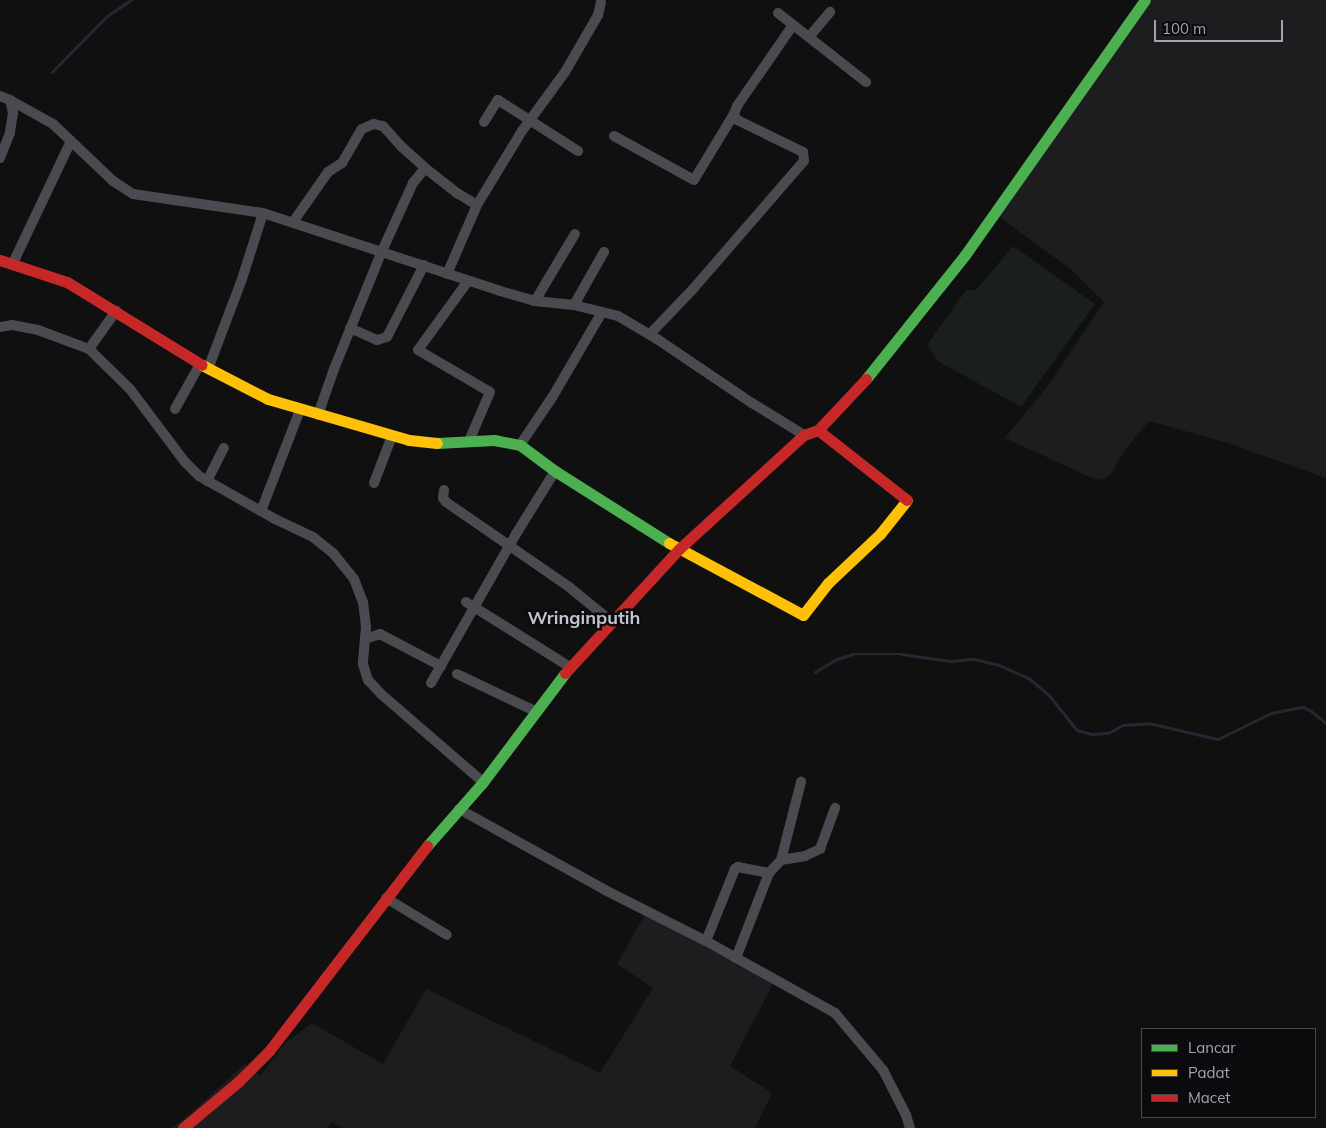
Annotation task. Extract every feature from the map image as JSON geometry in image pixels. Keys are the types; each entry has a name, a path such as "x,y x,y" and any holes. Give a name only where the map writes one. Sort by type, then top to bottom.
{"main road":[{"path":"183,1128 238,1082 269,1051 386,898 483,782 570,667 678,549 804,435 818,430 839,410 878,366 965,256 1145,0"},
{"path":"0,260 67,282 204,367 253,393 300,410 392,436 424,442 504,441 520,445 555,471 678,549 803,615 828,582 880,534 908,501 818,430"}],"street":[{"path":"447,274 457,247 477,205 530,120 565,72 598,15 601,2"},
{"path":"809,38 830,12"},
{"path":"778,14 866,82"},
{"path":"614,136 694,180 734,114 736,106 793,25"},
{"path":"0,96 48,120 113,181 134,194 263,213 468,281 535,301 574,305 618,316 650,334 752,403 804,435"},
{"path":"484,122 500,96 530,120 578,151"},
{"path":"0,158 12,123 13,113 10,100"},
{"path":"650,334 693,289 804,161 803,152 737,120 734,114"},
{"path":"293,222 328,172 342,163 362,129 374,124 383,126 402,147 426,168 457,193 477,205"},
{"path":"12,263 71,141"},
{"path":"318,415 350,328 382,251 413,183 426,168"},
{"path":"175,409 204,367 236,295 263,213"},
{"path":"535,301 575,234"},
{"path":"574,305 604,252"},
{"path":"350,328 377,340 387,337 424,265"},
{"path":"468,281 418,350 490,392 469,441"},
{"path":"89,349 116,311"},
{"path":"520,445 553,396 602,312"},
{"path":"0,327 12,325 38,330 89,349 130,389 185,462 207,481 313,537 333,552 354,579 363,602 366,639 364,673 373,687 483,782"},
{"path":"261,511 300,410"},
{"path":"374,483 392,436"},
{"path":"207,481 224,448"},
{"path":"431,684 471,605 555,471"},
{"path":"444,490 446,502 569,587 612,622"},
{"path":"471,605 570,667"},
{"path":"366,639 380,634 386,636 441,666"},
{"path":"457,674 535,711"},
{"path":"736,958 769,873 781,860 801,782"},
{"path":"781,860 806,856 820,849 835,808"},
{"path":"459,809 605,890 706,941 835,1012 883,1070 906,1115 910,1128"},
{"path":"706,941 735,869 738,867 769,873"},
{"path":"386,898 447,935"}],"shaded area":[{"path":"1139,0 1326,0 1326,478 1228,443 1149,421 1124,451 1111,474 1103,480 1092,478 1005,438 1046,388 1104,302 1072,270 992,212"},
{"path":"1013,246 1095,304 1021,407 939,362 927,345 966,290 976,290"},
{"path":"646,913 773,984 730,1066 772,1093 755,1128 343,1128 331,1123 328,1128 171,1128 191,1113 245,1064 260,1076 285,1043 312,1023 383,1064 426,989 600,1073 653,988 617,964"}],"waterway":[{"path":"52,72 107,16 131,0"},
{"path":"815,672 837,659 853,654 901,654 950,661 974,659 999,665 1030,679 1049,695 1077,730 1092,734 1108,733 1123,725 1149,723 1218,739 1271,713 1303,707 1310,710 1326,723"}],"traffic: fast":[{"path":"866,379 965,255 1145,0"},
{"path":"437,443 494,440 520,445 555,471 669,543"},
{"path":"427,846 483,782 565,673"}],"traffic: slow":[{"path":"202,365 268,399 409,440 437,443"},
{"path":"669,543 803,615 828,583 880,534 907,500"}],"traffic: jam":[{"path":"0,260 67,282 202,365"},
{"path":"565,673 679,549 804,435 818,430 866,379"},
{"path":"818,430 907,500"},
{"path":"183,1128 238,1082 269,1051 427,846"}],"district":[{"name":"Wringinputih","path":"584,618"}]}
